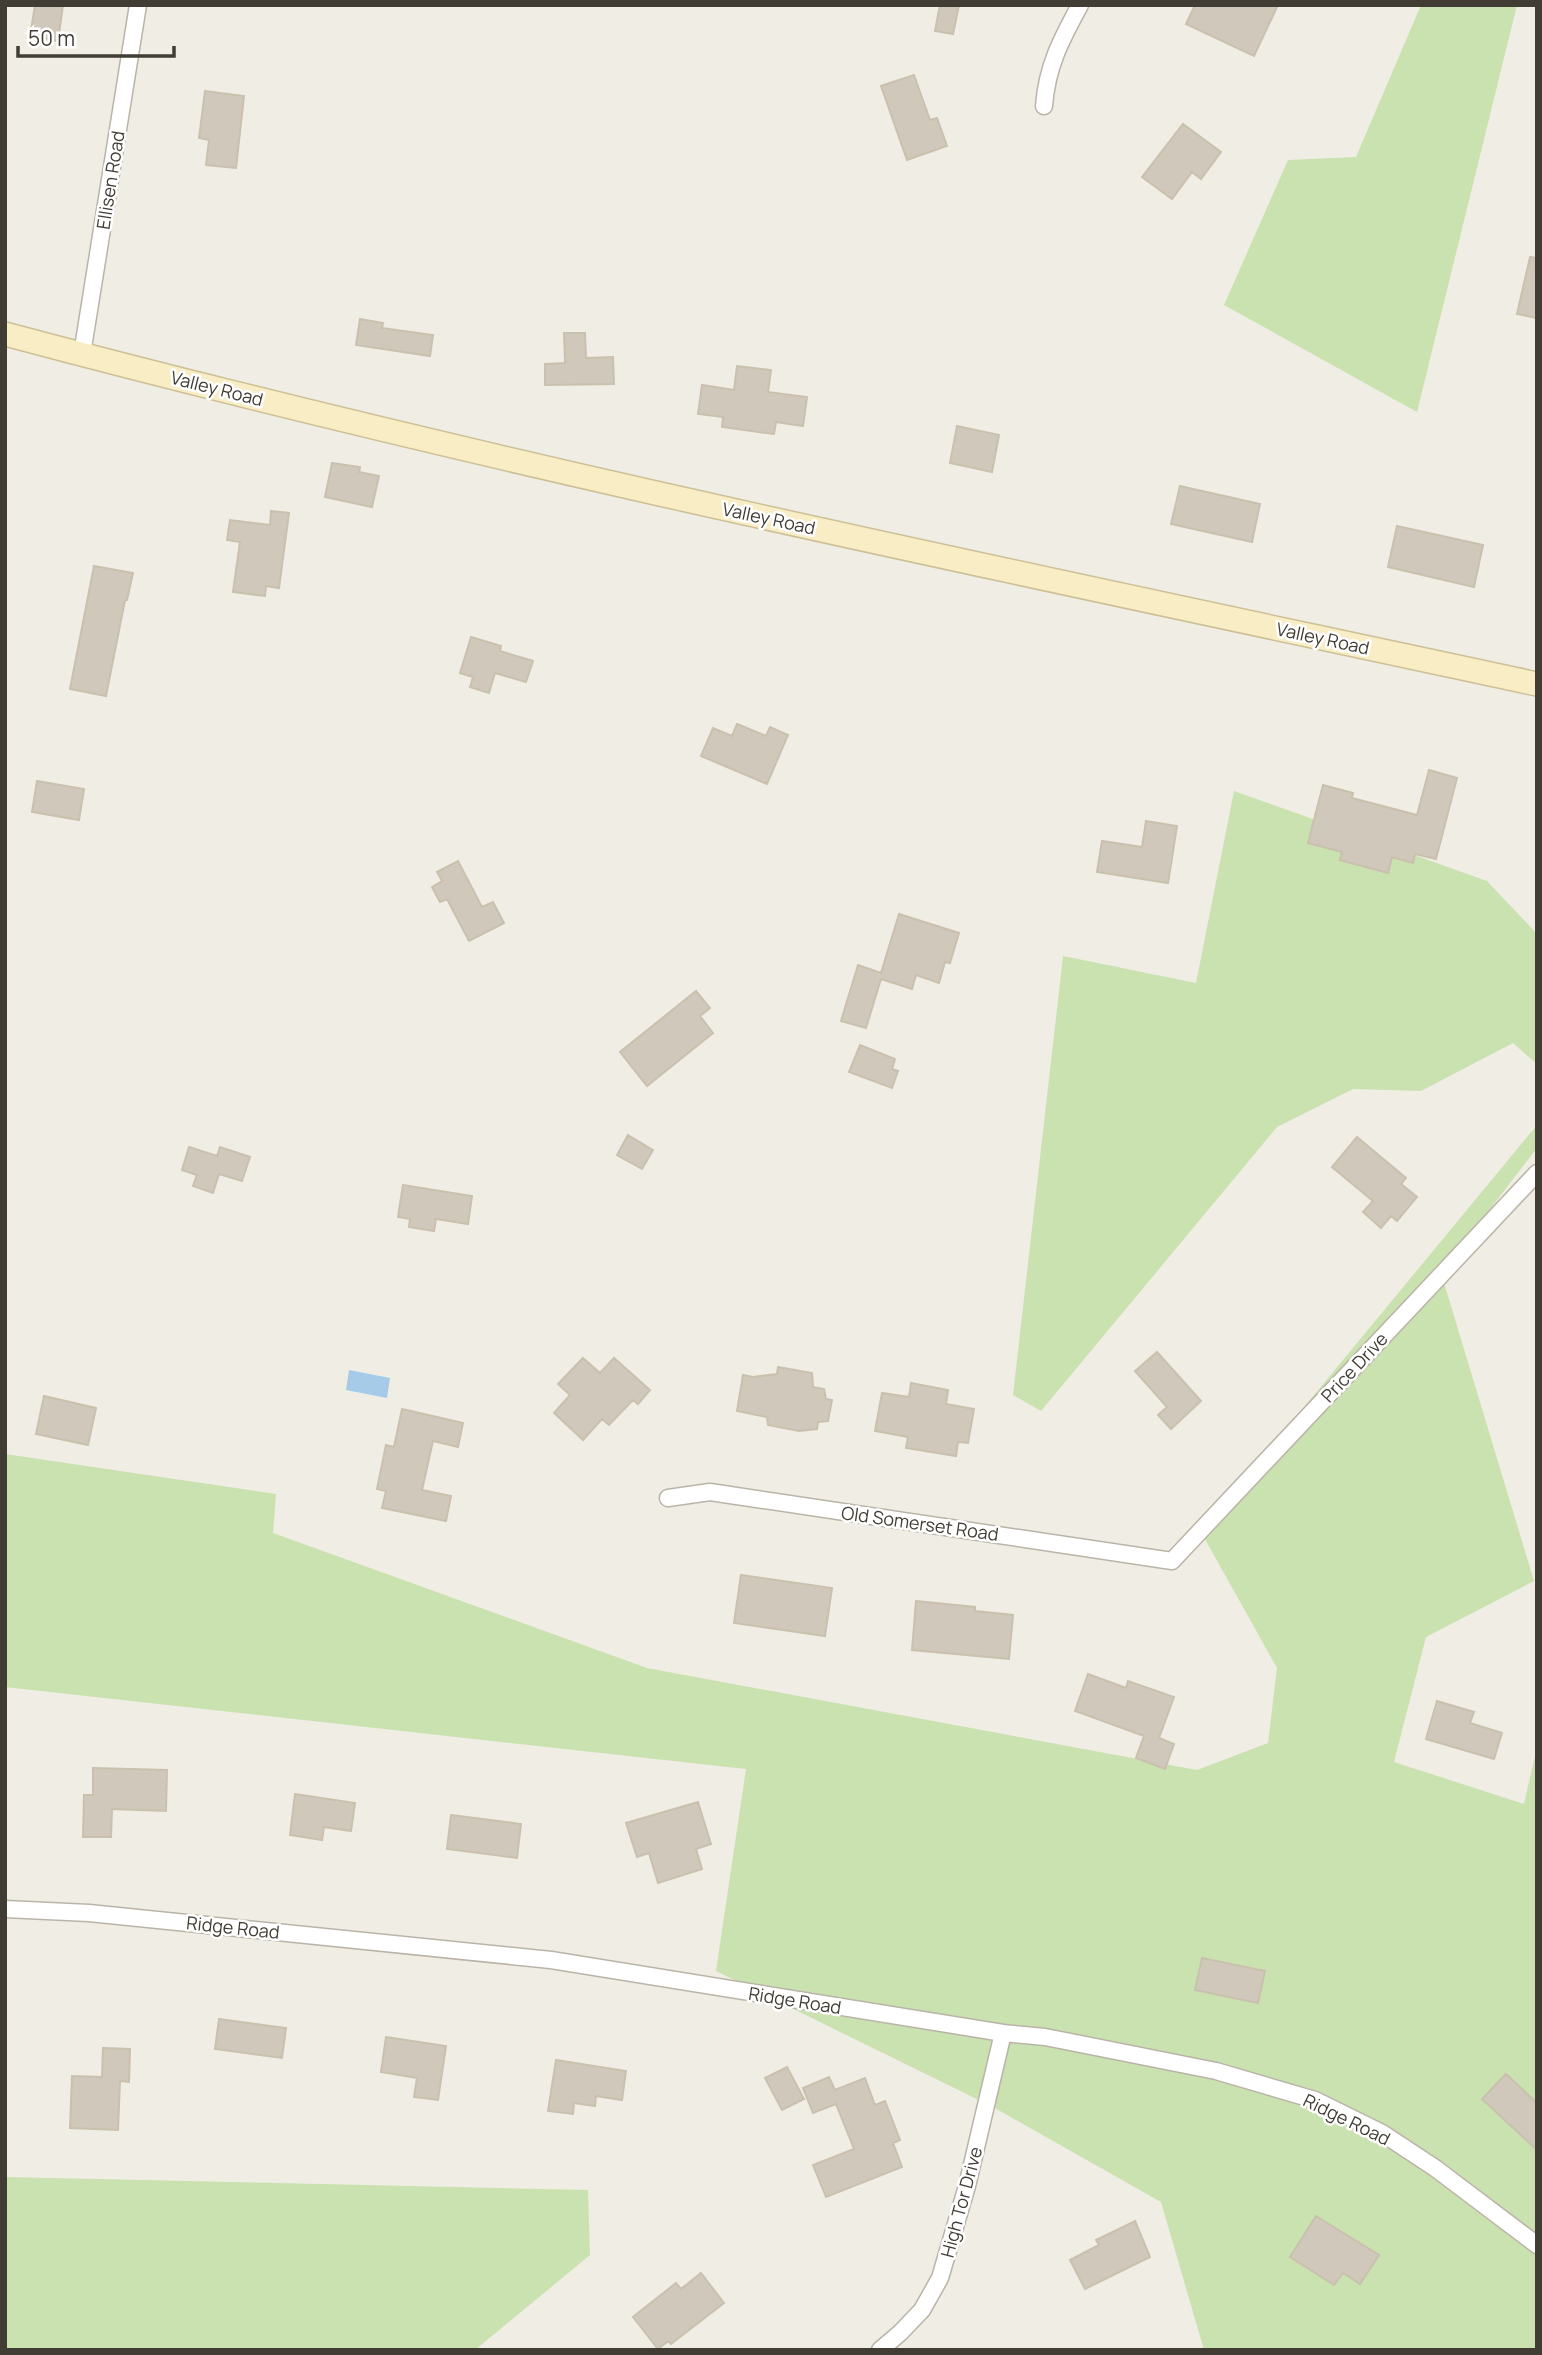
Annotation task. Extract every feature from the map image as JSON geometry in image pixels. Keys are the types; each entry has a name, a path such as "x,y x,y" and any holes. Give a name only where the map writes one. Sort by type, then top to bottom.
{"main road":[{"name":"Valley Road","path":"5,334 457,447 685,500 1537,684"}],"street":[{"name":"Ellisen Road","path":"82,354 138,5"},
{"path":"1044,106 1046,82 1056,49 1080,5"},
{"name":"Price Drive","path":"1172,1560 1537,1173"},
{"name":"Old Somerset Road","path":"668,1498 710,1492 1172,1560"},
{"name":"Ridge Road","path":"5,1909 89,1913 551,1960 1003,2033 1045,2037 1216,2071 1315,2100 1382,2133 1435,2168 1537,2245"},
{"name":"High Tor Drive","path":"880,2350 922,2310 940,2278 967,2186 1003,2033"}],"green space":[{"path":"1421,5 1517,5 1417,412 1224,305 1288,160 1356,157"},
{"path":"1234,791 1487,881 1537,934 1537,1064 1513,1043 1421,1091 1353,1089 1277,1127 1041,1411 1013,1395 1063,956 1196,983"},
{"path":"1537,1125 1537,1148 1441,1273 1534,1581 1426,1637 1394,1762 1524,1804 1537,1747 1537,2350 1204,2350 1161,2202 993,2107 716,1971 746,1769 5,1687 5,1454 276,1494 273,1533 647,1668 1197,1770 1268,1743 1277,1668 1201,1532"},
{"path":"5,2177 588,2190 590,2255 475,2350 5,2350"}],"water":[{"path":"349,1370 390,1378 387,1398 346,1390"}],"building":[{"path":"35,5 63,5 58,41 30,37"},
{"path":"940,5 959,5 953,34 935,31"},
{"path":"1195,5 1278,5 1254,56 1186,24"},
{"path":"914,75 930,120 937,118 947,146 907,160 881,86"},
{"path":"205,91 244,96 236,168 206,165 209,140 199,138"},
{"path":"1183,124 1221,152 1201,179 1192,172 1172,199 1142,177"},
{"path":"1530,257 1537,258 1537,318 1517,314"},
{"path":"360,319 383,323 382,328 433,335 430,356 356,345"},
{"path":"564,333 585,333 586,358 613,357 614,384 545,385 545,364 565,363"},
{"path":"737,366 771,370 768,392 807,397 803,426 776,422 774,434 722,427 723,417 698,414 702,385 734,390"},
{"path":"957,426 999,435 992,472 950,463"},
{"path":"332,463 360,467 359,472 379,476 372,507 325,497"},
{"path":"1180,486 1260,504 1252,542 1171,524"},
{"path":"271,511 289,513 279,588 266,586 265,596 233,592 240,542 227,540 230,520 270,525"},
{"path":"1397,526 1483,545 1474,587 1388,567"},
{"path":"94,566 133,573 106,696 70,689"},
{"path":"471,637 501,646 500,651 533,661 526,682 495,673 489,693 470,687 473,677 460,673"},
{"path":"737,724 766,736 770,727 788,735 767,784 701,756 713,728 732,736"},
{"path":"1429,770 1457,778 1436,859 1415,854 1413,863 1392,857 1388,873 1340,860 1342,852 1308,843 1323,785 1353,793 1352,798 1417,815"},
{"path":"37,781 84,789 79,820 32,812"},
{"path":"1146,821 1177,826 1168,883 1097,872 1102,841 1142,847"},
{"path":"458,861 482,907 493,902 504,923 469,941 447,899 440,902 432,887 442,881 437,872"},
{"path":"899,914 959,933 950,963 945,962 939,983 916,975 912,989 881,979 866,1028 841,1021 858,965 881,973"},
{"path":"696,991 710,1008 700,1016 713,1033 647,1086 620,1052"},
{"path":"860,1045 895,1059 892,1069 898,1071 892,1088 849,1072"},
{"path":"628,1135 653,1150 642,1169 617,1155"},
{"path":"1357,1137 1406,1178 1401,1184 1417,1197 1397,1221 1391,1216 1381,1228 1363,1212 1373,1201 1332,1167"},
{"path":"189,1147 217,1156 220,1147 250,1157 242,1181 219,1174 213,1193 193,1186 197,1175 182,1170"},
{"path":"403,1185 472,1196 468,1224 436,1219 434,1231 409,1227 410,1219 398,1217"},
{"path":"1157,1352 1201,1401 1171,1429 1158,1415 1167,1407 1135,1371"},
{"path":"583,1358 600,1373 614,1358 650,1390 638,1404 633,1400 609,1425 602,1419 583,1440 554,1413 570,1395 558,1384"},
{"path":"778,1367 812,1373 813,1387 824,1389 826,1399 832,1400 828,1421 818,1422 817,1429 799,1431 768,1425 767,1417 737,1411 743,1375 753,1377 777,1374"},
{"path":"911,1383 948,1390 946,1404 974,1409 968,1443 958,1442 956,1456 906,1448 908,1437 875,1431 882,1393 909,1397"},
{"path":"44,1396 96,1408 88,1445 36,1434"},
{"path":"402,1409 463,1423 458,1447 433,1441 422,1490 451,1496 446,1521 382,1508 386,1491 377,1489 386,1445 394,1447"},
{"path":"741,1575 832,1588 825,1636 734,1623"},
{"path":"916,1601 975,1607 975,1611 1013,1615 1009,1659 912,1650"},
{"path":"1088,1674 1126,1688 1128,1681 1174,1697 1159,1738 1174,1744 1165,1769 1136,1758 1144,1736 1075,1711"},
{"path":"1437,1701 1474,1712 1470,1723 1502,1733 1494,1759 1426,1739"},
{"path":"93,1768 167,1770 166,1811 112,1809 111,1837 83,1837 84,1795 93,1795"},
{"path":"295,1794 355,1803 351,1831 324,1827 322,1840 290,1835"},
{"path":"698,1802 711,1844 696,1849 702,1869 658,1883 649,1853 637,1857 626,1823"},
{"path":"451,1815 521,1824 517,1858 447,1849"},
{"path":"1202,1958 1265,1971 1258,2003 1195,1990"},
{"path":"219,2019 286,2028 282,2058 215,2049"},
{"path":"386,2037 446,2046 438,2100 414,2097 417,2078 381,2072"},
{"path":"103,2048 130,2049 129,2082 120,2081 118,2130 70,2128 72,2076 102,2077"},
{"path":"556,2060 626,2071 622,2100 596,2096 595,2106 574,2103 573,2114 548,2111"},
{"path":"787,2067 804,2099 782,2110 765,2078"},
{"path":"1506,2074 1537,2103 1537,2150 1482,2099"},
{"path":"829,2077 835,2090 865,2078 875,2105 885,2101 900,2140 893,2143 902,2167 826,2197 813,2165 854,2149 836,2104 813,2113 803,2088"},
{"path":"1316,2216 1379,2255 1360,2284 1343,2273 1334,2285 1290,2257"},
{"path":"1135,2221 1150,2257 1085,2289 1070,2260 1099,2245 1096,2240"},
{"path":"701,2273 724,2303 671,2344 668,2341 658,2349 633,2317 676,2283 681,2289"}]}
